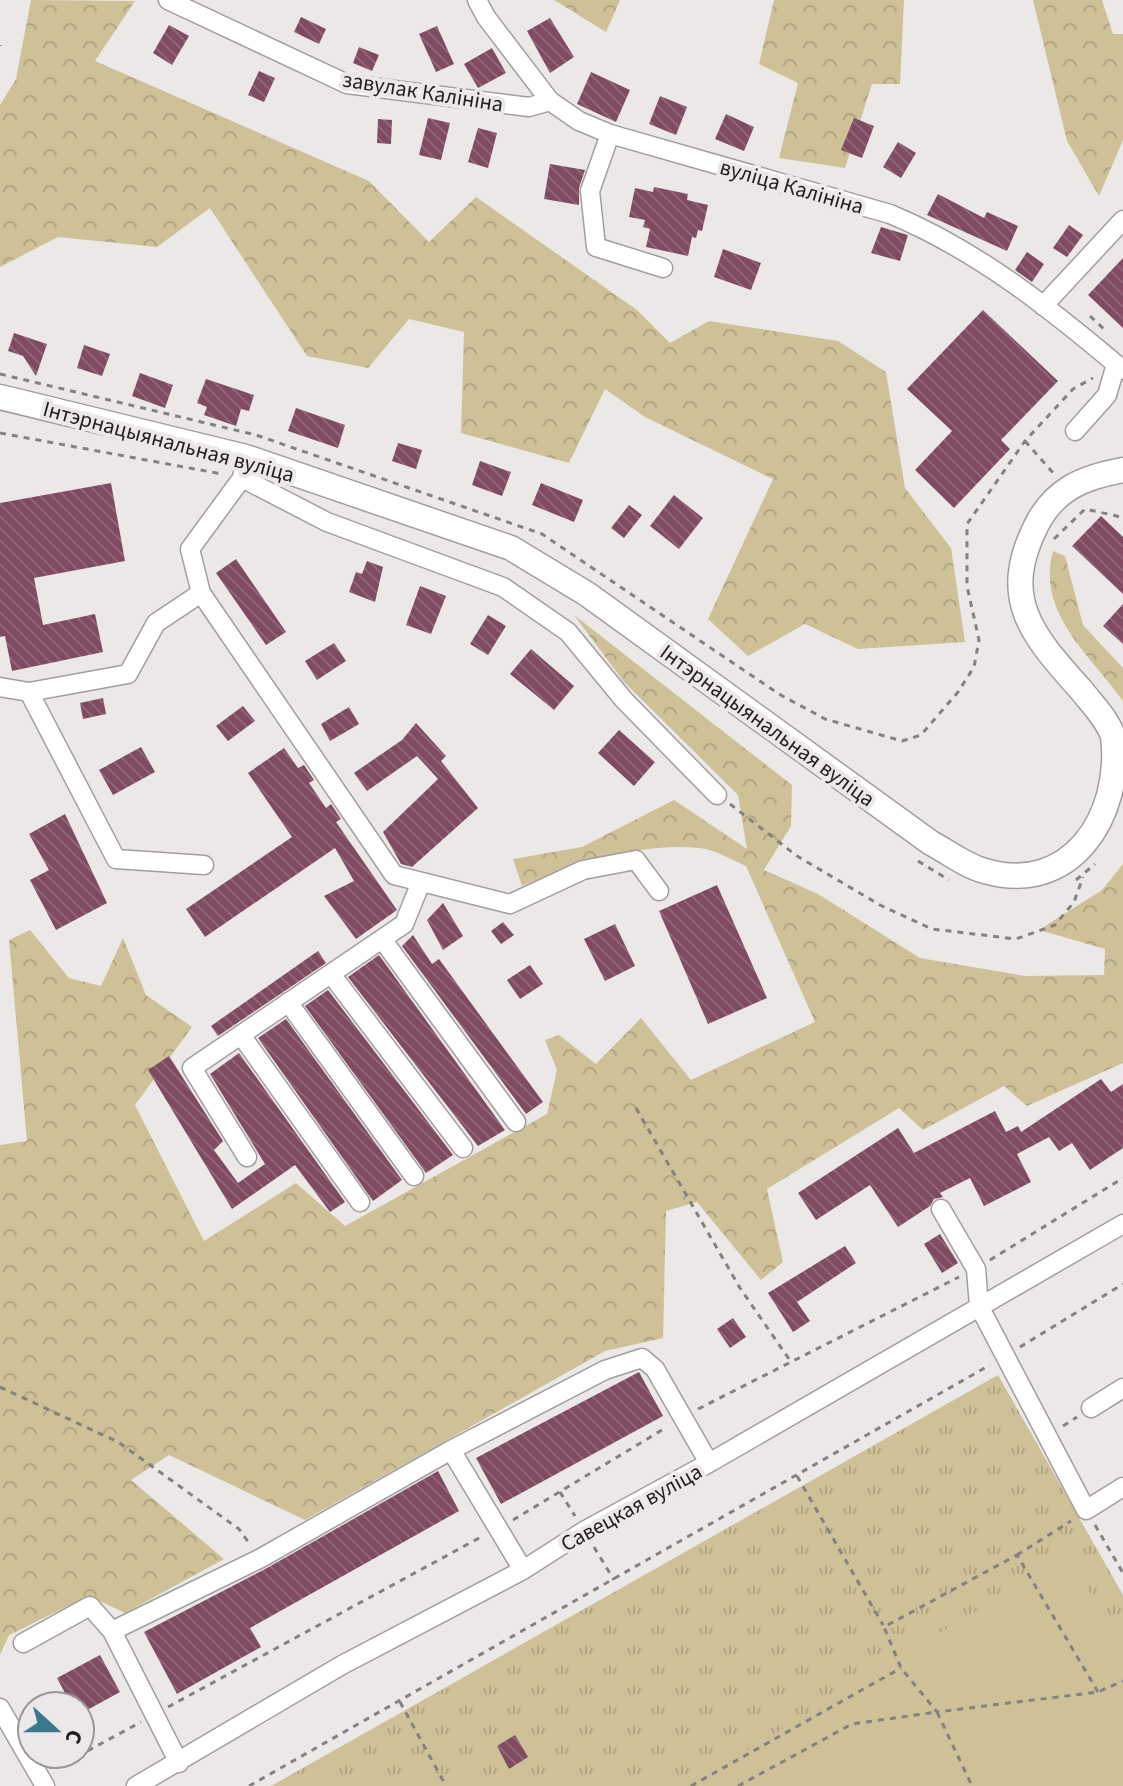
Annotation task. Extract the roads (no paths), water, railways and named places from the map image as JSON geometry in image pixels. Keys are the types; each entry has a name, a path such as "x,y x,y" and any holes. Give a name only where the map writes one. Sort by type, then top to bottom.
{"main road":[{"name":"Інтэрнацыянальная вуліца","path":"0,397 471,531 549,568 931,843 985,871 1024,874 1057,868 1081,854 1101,833 1115,806 1120,763 1112,734 1100,712 1050,654 1022,609 1020,557 1042,512 1066,487 1094,475 1123,470"}],"street":[{"name":"завулак Калініна","path":"168,0 347,84 529,107 550,101"},
{"name":"вуліца Калініна","path":"477,0 486,17 550,101 563,112 610,134 890,214 987,262 1121,370"},
{"path":"610,134 590,191 596,247 663,268"},
{"path":"1043,306 1123,220"},
{"path":"1075,431 1107,395 1121,370"},
{"path":"659,891 636,860 583,870 510,904 394,875 201,593 190,549 244,468 327,522 503,587 568,632 624,700 717,795"},
{"path":"0,687 29,692 128,674 156,623 201,593"},
{"path":"29,692 116,859 204,865"},
{"path":"247,1157 192,1068 404,924 421,882"},
{"path":"382,939 516,1122"},
{"path":"331,974 463,1148"},
{"path":"288,1002 414,1176"},
{"path":"241,1035 360,1202"},
{"path":"941,1209 976,1269 979,1306 1086,1510 1123,1487"},
{"name":"Савецкая вуліца","path":"136,1786 342,1665 523,1570 584,1531 709,1463 1123,1224"},
{"path":"112,1631 261,1558 451,1450 605,1370 642,1358 655,1369 709,1463"},
{"path":"1091,1408 1123,1388"},
{"path":"451,1450 523,1570"},
{"path":"23,1643 90,1606 112,1631 179,1763"},
{"path":"0,1708 43,1781"}]}
